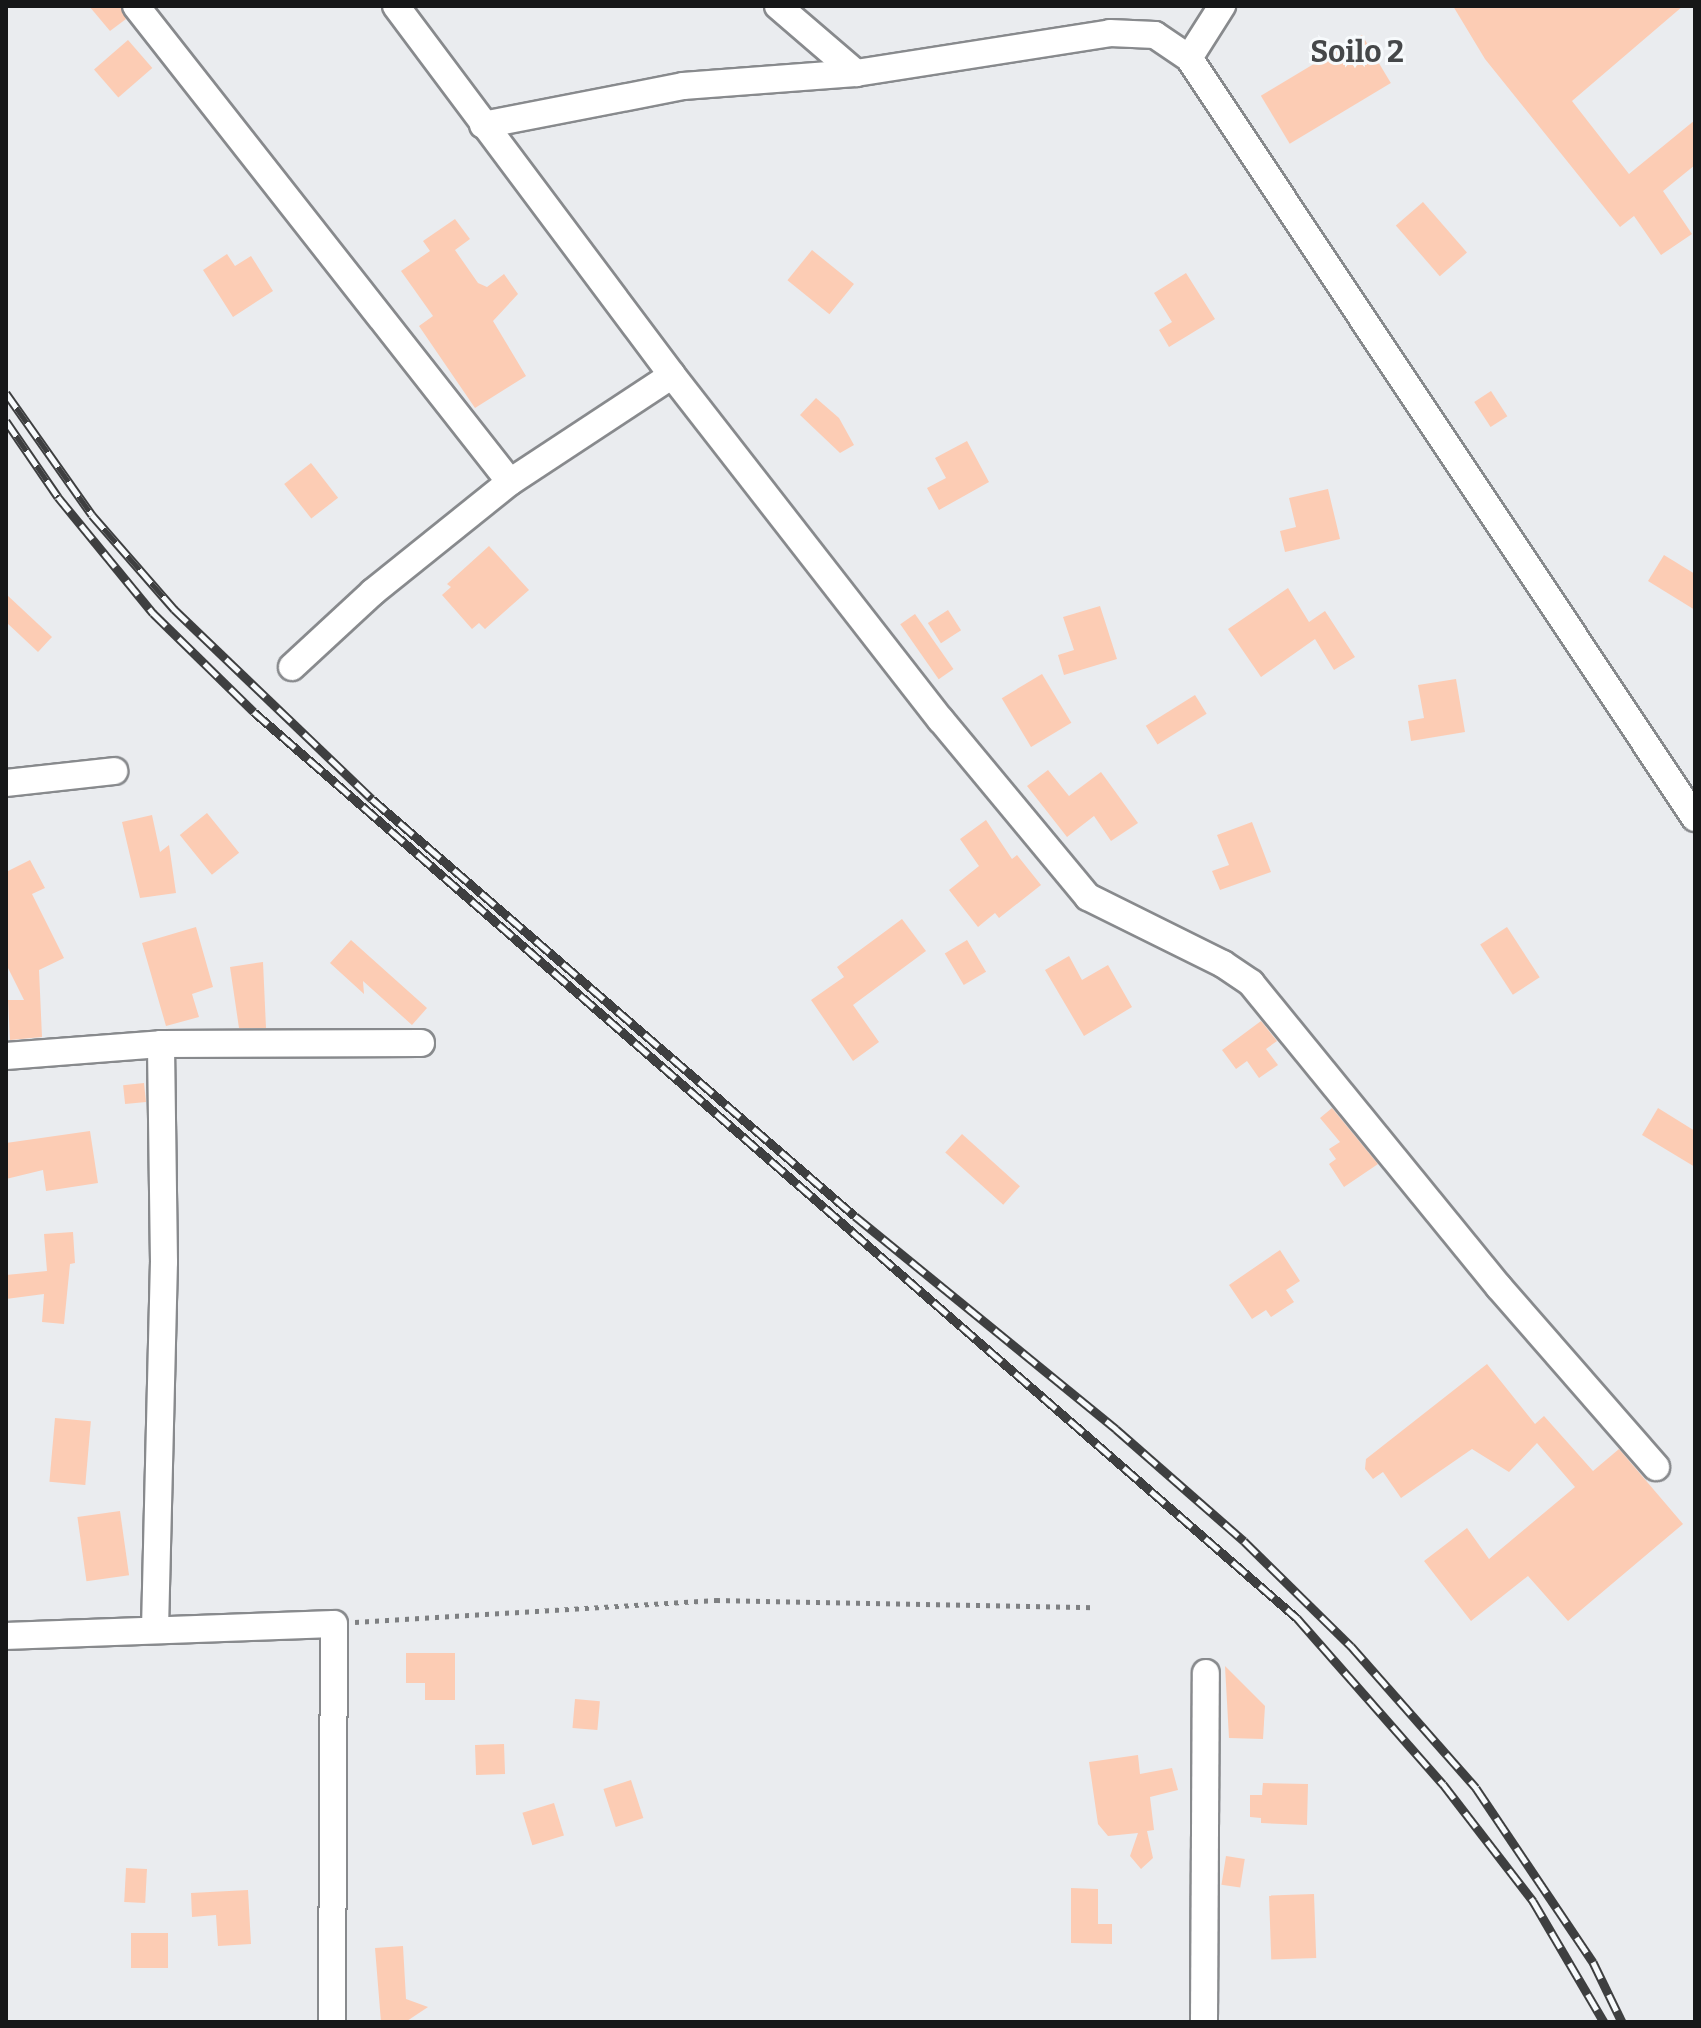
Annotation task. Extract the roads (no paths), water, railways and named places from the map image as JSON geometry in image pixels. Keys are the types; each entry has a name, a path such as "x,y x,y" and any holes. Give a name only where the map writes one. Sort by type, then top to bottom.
{"street":[{"path":"136,6 510,482"},
{"path":"396,6 672,375 941,720 1088,897 1223,964 1251,983 1499,1287 1656,1467"},
{"path":"778,6 856,73"},
{"path":"1189,58 1222,6"},
{"path":"483,125 683,86 856,73 1110,33 1155,35 1189,58 1695,818"},
{"path":"292,667 373,592 510,482 672,375"},
{"path":"6,783 114,771"},
{"path":"6,1056 161,1044 421,1043"},
{"path":"155,1629 164,1262 161,1044"},
{"path":"6,1636 334,1624 332,2022"},
{"path":"1204,2022 1206,1673"}],"railway":[{"path":"6,393 92,515 174,609 372,799 855,1216 1116,1429 1244,1541 1351,1646 1476,1788 1593,1962 1622,2022"},
{"path":"6,421 58,497 153,613 254,712 1297,1618 1443,1784 1533,1901 1604,2022"}],"district":[{"name":"Soilo 2","path":"1357,52"}]}
